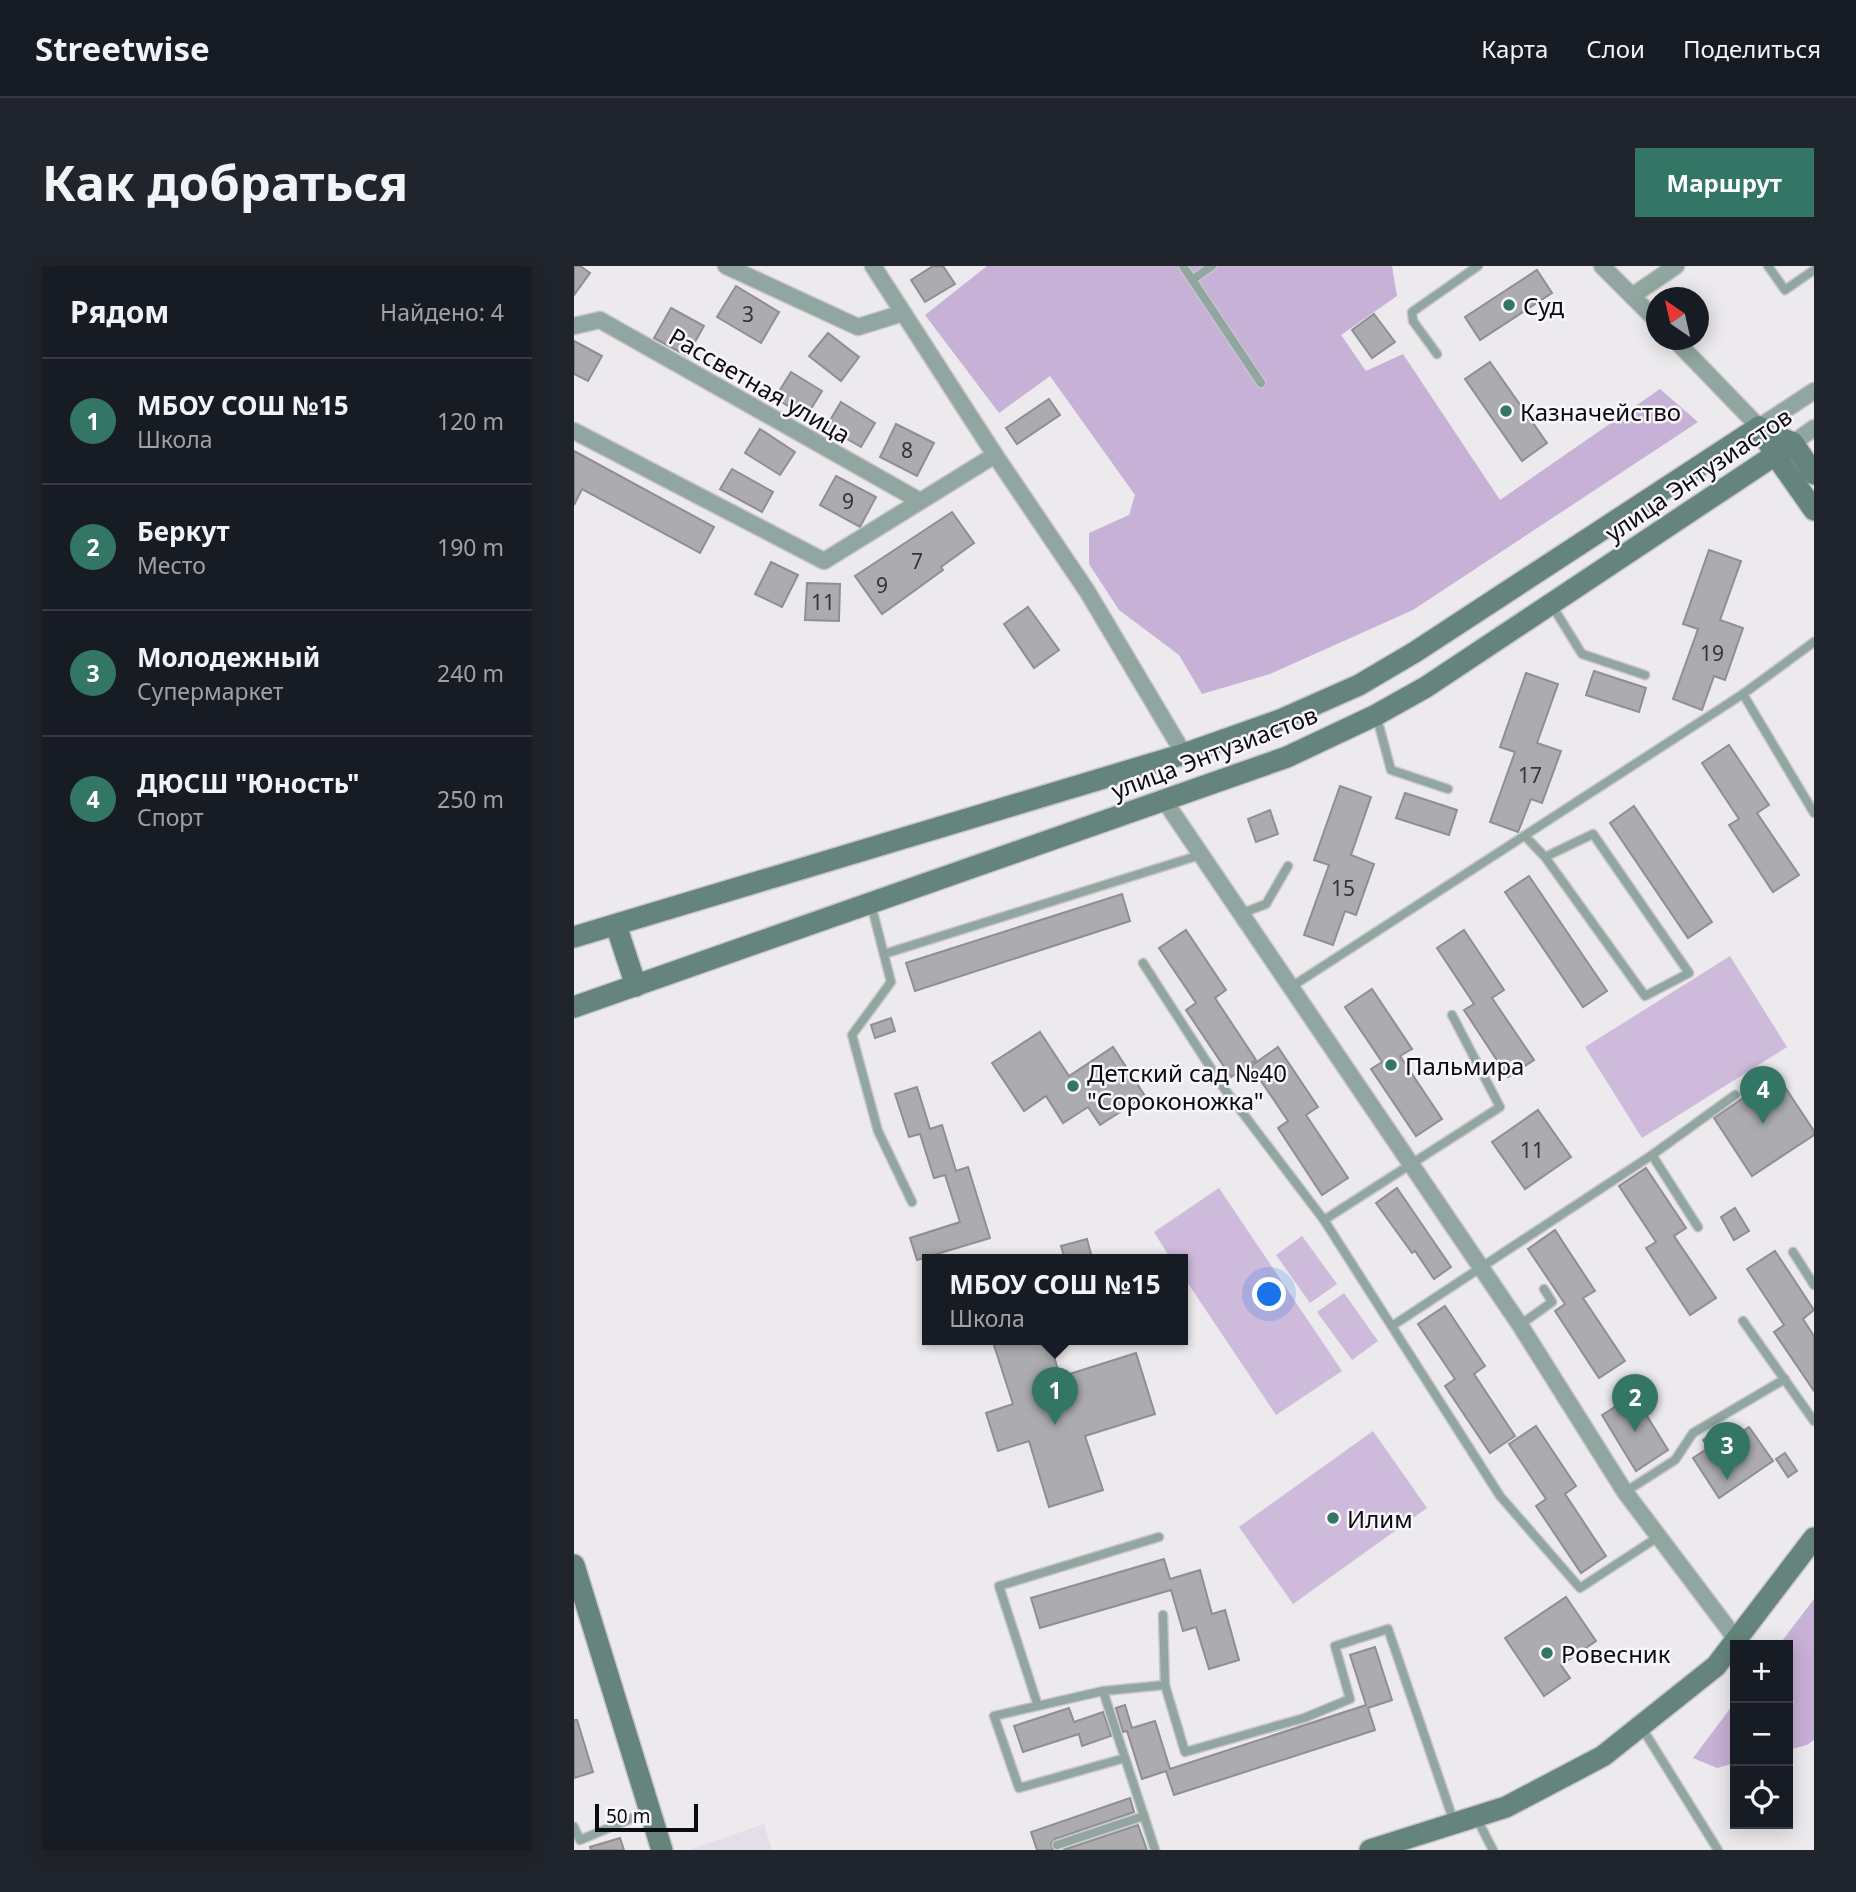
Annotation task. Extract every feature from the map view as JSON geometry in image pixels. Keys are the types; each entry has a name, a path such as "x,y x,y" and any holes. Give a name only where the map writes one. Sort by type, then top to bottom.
{"street":[{"path":"726,266 858,327 904,313"},
{"path":"873,266 1087,591 1185,754"},
{"path":"1602,266 1646,310"},
{"path":"1632,296 1676,266"},
{"name":"Рассветная улица","path":"574,326 600,320 920,502"},
{"path":"1685,350 1759,427 1814,474"},
{"name":"улица Энтузиастов","path":"574,937 1185,754 1279,720 1359,685 1415,652 1814,391"},
{"name":"улица Энтузиастов","path":"574,1007 1287,757 1376,715 1426,687 1814,428"},
{"path":"574,431 824,561 995,455"},
{"path":"1785,449 1814,510"},
{"path":"1164,800 1520,1325 1625,1492 1736,1639"},
{"path":"616,925 636,986"},
{"path":"1370,1850 1506,1807 1603,1756 1716,1666 1814,1538"},
{"path":"575,1571 662,1850"}],"lane":[{"path":"1183,266 1261,383"},
{"path":"1192,280 1212,266"},
{"path":"1437,354 1413,321 1412,312 1478,266"},
{"path":"1768,266 1785,290 1814,270"},
{"path":"1551,604 1582,654 1645,675"},
{"path":"1291,987 1743,694 1814,642"},
{"path":"1743,694 1814,813"},
{"path":"1376,715 1391,770 1448,789"},
{"path":"1525,836 1545,857 1645,996 1689,973 1594,834 1545,857"},
{"path":"884,954 1200,855"},
{"path":"1240,914 1266,904 1288,866"},
{"path":"871,904 891,982 852,1035 878,1131 912,1202"},
{"path":"1143,963 1223,1087 1324,1220 1500,1496 1580,1588 1658,1537"},
{"path":"1324,1220 1500,1107 1452,1015"},
{"path":"1392,1326 1653,1155 1735,1095"},
{"path":"1653,1155 1698,1227"},
{"path":"1793,1252 1814,1285"},
{"path":"1520,1325 1552,1302 1544,1289"},
{"path":"1743,1321 1814,1421"},
{"path":"1625,1492 1675,1460 1693,1433 1785,1380"},
{"path":"1038,1706 999,1586 1159,1537"},
{"path":"1163,1615 1166,1685 1185,1752 1304,1717 1350,1699 1335,1646 1388,1629 1455,1823"},
{"path":"1125,1758 1019,1788 994,1716 1103,1691 1166,1685"},
{"path":"1103,1691 1155,1850"},
{"path":"1641,1726 1718,1850"},
{"path":"580,1840 650,1811"},
{"path":"1057,1845 1144,1816"},
{"path":"1476,1816 1493,1850"},
{"path":"574,1827 583,1850"}],"shaded area":[{"path":"987,266 1392,266 1397,296 1341,335 1366,371 1403,354 1500,500 1660,389 1698,422 1413,610 1270,674 1202,694 1179,655 1119,610 1089,564 1089,533 1129,515 1135,495 1050,376 999,413 925,315"},
{"path":"1730,956 1787,1047 1642,1138 1585,1047"},
{"path":"1219,1188 1342,1371 1276,1415 1188,1283 1188,1254 1168,1254 1154,1232"},
{"path":"1302,1236 1337,1284 1310,1303 1276,1255"},
{"path":"1344,1293 1378,1341 1352,1360 1317,1312"},
{"name":"Илим","path":"1373,1431 1427,1508 1293,1604 1239,1527"},
{"path":"1814,1599 1814,1740 1793,1749 1793,1640 1783,1640"},
{"path":"1730,1709 1730,1764 1717,1768 1693,1758"},
{"path":"764,1824 772,1850 688,1850"}],"building":[{"path":"574,266 580,266 590,273 574,295"},
{"path":"933,266 943,266 955,284 925,302 911,280"},
{"name":"Суд","path":"1537,270 1552,293 1480,340 1465,317"},
{"path":"736,286 779,312 761,343 717,317"},
{"path":"671,308 704,326 687,356 654,338"},
{"path":"1374,314 1395,342 1372,358 1352,330"},
{"path":"828,333 859,357 841,381 809,356"},
{"path":"574,341 602,356 588,381 574,374"},
{"name":"Казначейство","path":"1490,362 1547,443 1522,461 1465,379"},
{"path":"791,372 822,391 806,417 775,398"},
{"path":"1049,399 1060,415 1017,444 1006,428"},
{"path":"841,402 875,423 861,447 826,427"},
{"path":"896,424 934,443 917,476 880,457"},
{"path":"760,429 795,452 780,475 745,453"},
{"path":"574,451 714,527 700,553 582,489 574,505"},
{"path":"732,469 773,492 762,512 720,489"},
{"path":"836,476 876,497 860,527 820,505"},
{"path":"952,512 974,543 941,567 943,570 882,614 855,576"},
{"path":"1709,550 1741,561 1720,620 1743,628 1725,680 1714,676 1702,710 1673,699 1698,629 1683,624"},
{"path":"771,562 798,575 782,607 755,594"},
{"path":"807,583 840,584 839,621 805,620"},
{"path":"1028,607 1059,650 1034,668 1004,624"},
{"path":"1594,671 1646,688 1639,712 1586,695"},
{"path":"1526,673 1558,684 1537,743 1561,751 1542,803 1531,799 1518,832 1490,822 1515,752 1500,747"},
{"path":"1729,745 1769,805 1757,813 1799,875 1773,892 1729,825 1739,819 1702,763"},
{"path":"1340,786 1371,797 1351,855 1374,864 1356,915 1345,911 1333,945 1304,935 1329,865 1314,860"},
{"path":"1405,793 1457,810 1449,835 1396,818"},
{"path":"1634,806 1712,922 1688,938 1610,823"},
{"path":"1270,810 1278,834 1256,842 1248,819"},
{"path":"1529,876 1607,991 1583,1007 1505,892"},
{"path":"1122,894 1130,921 915,991 906,963"},
{"path":"1186,930 1226,990 1215,998 1256,1060 1231,1077 1186,1010 1196,1003 1159,948"},
{"path":"1464,930 1504,990 1492,998 1534,1060 1508,1077 1464,1010 1474,1004 1437,948"},
{"name":"Пальмира","path":"1372,989 1412,1049 1400,1056 1442,1119 1416,1136 1371,1069 1382,1062 1345,1007"},
{"path":"891,1018 895,1031 875,1038 871,1025"},
{"name":"Детский сад №40 \"Сороконожка\"","path":"1040,1032 1069,1076 1113,1047 1145,1096 1100,1125 1088,1107 1063,1123 1046,1096 1024,1111 992,1063"},
{"path":"1278,1047 1318,1107 1306,1115 1348,1178 1322,1195 1278,1128 1288,1121 1251,1066"},
{"path":"1777,1075 1814,1135 1752,1176 1714,1118"},
{"path":"917,1087 930,1129 942,1125 956,1171 968,1167 990,1238 937,1254 922,1254 922,1258 917,1260 910,1238 960,1222 945,1175 934,1178 920,1134 909,1137 895,1094"},
{"path":"1538,1110 1571,1157 1525,1189 1492,1142"},
{"path":"1646,1168 1686,1228 1674,1236 1716,1298 1690,1315 1646,1248 1656,1242 1619,1186"},
{"path":"1397,1188 1451,1267 1434,1279 1376,1203"},
{"path":"1735,1208 1749,1231 1734,1240 1721,1217"},
{"path":"1555,1230 1595,1291 1583,1298 1625,1361 1599,1378 1555,1311 1565,1304 1528,1249"},
{"path":"1087,1239 1091,1254 1063,1254 1061,1246"},
{"path":"1775,1251 1814,1310 1803,1319 1814,1336 1814,1391 1774,1332 1784,1325 1747,1269"},
{"path":"1445,1306 1485,1366 1474,1374 1515,1436 1490,1453 1445,1386 1455,1379 1418,1324"},
{"path":"994,1345 1051,1345 1060,1377 1136,1353 1155,1414 1085,1436 1103,1490 1049,1507 1029,1441 998,1451 986,1413 1013,1404"},
{"path":"1634,1395 1668,1450 1636,1471 1602,1415"},
{"path":"1536,1426 1576,1486 1565,1494 1606,1556 1581,1573 1536,1506 1546,1499 1509,1444"},
{"path":"1723,1426 1727,1432 1735,1427 1740,1433 1749,1427 1773,1461 1719,1498 1693,1458 1708,1448 1703,1440"},
{"path":"1785,1453 1797,1471 1788,1477 1776,1459"},
{"path":"1164,1559 1170,1579 1200,1570 1212,1614 1225,1610 1239,1660 1209,1669 1196,1627 1183,1631 1171,1590 1040,1628 1031,1598"},
{"name":"Ровесник","path":"1566,1597 1596,1641 1561,1665 1570,1678 1544,1696 1505,1638"},
{"path":"1375,1647 1392,1700 1368,1708 1375,1730 1174,1795 1166,1771 1142,1779 1127,1731 1123,1732 1116,1708 1125,1705 1132,1728 1155,1721 1170,1769 1366,1705 1350,1655"},
{"path":"1069,1708 1074,1722 1103,1712 1111,1736 1082,1746 1079,1734 1023,1752 1014,1726"},
{"path":"574,1720 577,1720 593,1772 574,1778"},
{"path":"1130,1798 1134,1812 1055,1839 1051,1844 1053,1850 1037,1850 1031,1832"},
{"path":"1138,1825 1147,1850 1063,1850"},
{"path":"620,1838 624,1850 591,1850 590,1847"}],"place":[{"name":"Суд","path":"1509,305"},
{"name":"Казначейство","path":"1506,411"},
{"name":"Пальмира","path":"1391,1065"},
{"name":"Детский сад №40 \"Сороконожка\"","path":"1073,1086"},
{"name":"ДЮСШ \"Юность\"","path":"1763,1124"},
{"name":"МБОУ СОШ №15","path":"1055,1425"},
{"name":"Беркут","path":"1635,1432"},
{"name":"Молодежный","path":"1727,1480"},
{"name":"Илим","path":"1333,1518"},
{"name":"Ровесник","path":"1547,1653"}]}
